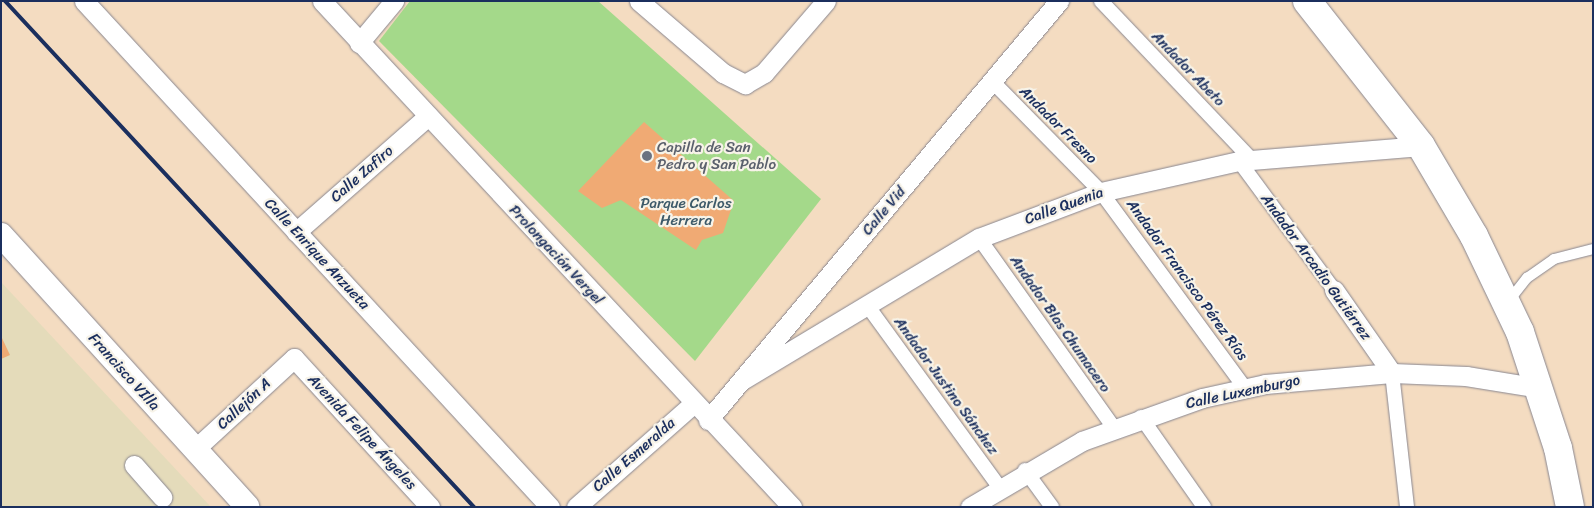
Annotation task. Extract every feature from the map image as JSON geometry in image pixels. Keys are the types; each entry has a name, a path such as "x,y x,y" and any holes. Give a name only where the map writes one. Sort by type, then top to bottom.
{"main road":[{"path":"1307,1 1421,146 1474,236 1507,304 1539,388 1558,448 1570,507"}],"street":[{"name":"Calle Enrique Anzueta","path":"84,1 550,507"},
{"name":"Prolongación Vergel","path":"322,1 693,404 792,507"},
{"path":"359,43 394,1"},
{"path":"639,1 734,82 746,84 764,74 826,1"},
{"name":"Calle Vid","path":"708,420 1059,1"},
{"name":"Andador Abeto","path":"1101,1 1246,161"},
{"name":"Andador Fresno","path":"992,81 1101,192"},
{"name":"Calle Zafiro","path":"296,232 428,116"},
{"name":"Calle Quenia","path":"744,379 979,238 1101,192 1246,161 1421,146"},
{"name":"Andador Arcadio Gutiérrez","path":"1246,161 1392,373"},
{"name":"Andador Francisco Pérez Ríos","path":"1101,192 1246,388"},
{"name":"Francisco VIlla","path":"1,236 194,450 248,507"},
{"name":"Andador Blas Chumacero","path":"979,238 1114,428"},
{"name":"Andador Justino Sánchez","path":"867,305 999,487"},
{"name":"Callejón A","path":"194,450 294,358"},
{"name":"Avenida Felipe Ángeles","path":"294,358 430,507"},
{"path":"1392,373 1407,507"},
{"name":"Calle Luxemburgo","path":"970,507 1025,470 1114,428 1140,417 1246,388 1328,376 1392,373 1466,376 1539,388"},
{"name":"Calle Esmeralda","path":"576,507 693,404"},
{"path":"1140,417 1204,507"},
{"path":"134,465 162,498"},
{"path":"1025,470 1052,507"}],"lane":[{"path":"1507,304 1527,278 1554,259 1593,248"}],"shaded area":[{"path":"1,282 211,507 1,507"}],"green space":[{"name":"Parque Carlos Herrera","path":"410,1 598,1 821,199 695,361 379,41"}],"building":[{"name":"Capilla de San Pedro y San Pablo","path":"644,122 734,201 723,233 702,240 696,250 621,200 602,208 578,191"},
{"path":"1,336 10,355 1,359"}],"railway":[{"path":"5,1 474,507"}],"place":[{"name":"Capilla de San Pedro y San Pablo","path":"647,156"}]}
